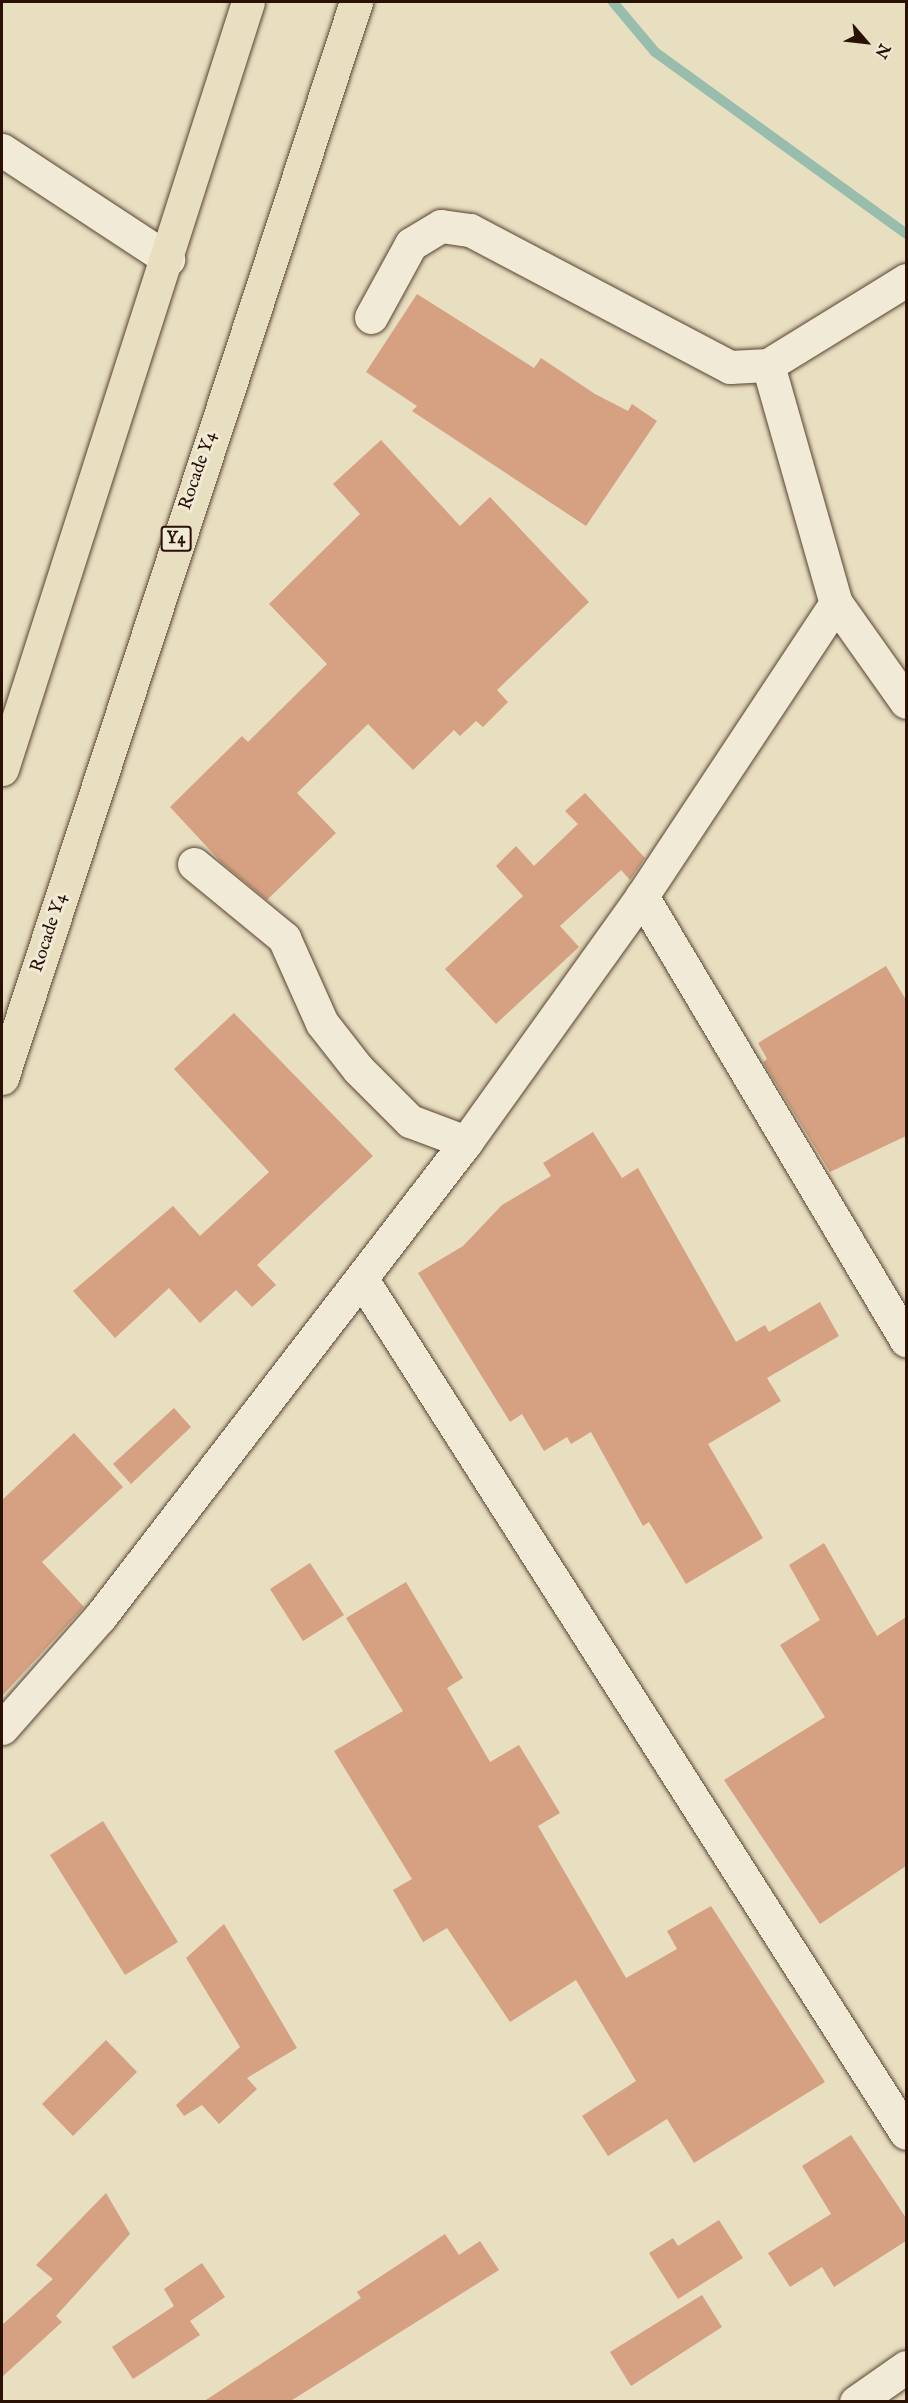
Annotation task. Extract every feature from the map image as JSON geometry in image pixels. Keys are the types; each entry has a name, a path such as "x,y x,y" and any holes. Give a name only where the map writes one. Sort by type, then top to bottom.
{"highway":[{"path":"2,769 168,259 248,2"},
{"name":"Rocade Y4","path":"2,1078 356,2"}],"street":[{"path":"2,150 168,259"},
{"path":"371,317 411,244 441,226 470,230 730,367 768,365 906,280"},
{"path":"768,365 836,603 906,702"},
{"path":"2,1728 100,1617 363,1281 466,1142 642,896 836,603"},
{"path":"194,864 284,938 322,1023 358,1069 410,1121 466,1142"},
{"path":"642,896 906,1340"},
{"path":"363,1281 906,2133"},
{"path":"862,2399 906,2367"}],"building":[{"path":"417,294 534,368 541,358 595,394 628,411 632,404 657,421 586,526 412,411 417,406 366,372"},
{"path":"381,440 460,526 490,497 589,602 497,690 508,702 483,727 476,721 460,736 454,730 413,770 368,724 297,793 336,833 267,900 221,862 170,807 242,736 248,742 327,664 269,604 360,514 333,484"},
{"path":"585,793 645,858 630,880 621,870 560,926 579,947 496,1024 445,969 523,896 496,866 516,846 534,866 578,824 565,811"},
{"path":"886,966 906,1000 906,1136 830,1172 763,1062 767,1059 758,1043"},
{"path":"234,1013 373,1156 257,1265 276,1285 252,1307 236,1290 200,1323 169,1288 115,1338 73,1291 173,1206 200,1236 269,1172 174,1069"},
{"path":"593,1132 622,1178 638,1168 736,1342 765,1325 769,1332 820,1302 839,1336 767,1378 781,1401 708,1444 763,1538 686,1584 649,1522 643,1526 591,1432 571,1444 567,1437 544,1451 522,1414 510,1422 418,1273 463,1246 502,1205 551,1176 543,1163"},
{"path":"174,1408 191,1427 131,1484 113,1464"},
{"path":"74,1433 123,1487 42,1562 84,1607 2,1696 2,1500"},
{"path":"824,1543 877,1636 906,1617 906,1866 820,1924 724,1780 825,1717 780,1645 820,1620 789,1565"},
{"path":"310,1563 344,1615 303,1641 270,1589"},
{"path":"406,1582 463,1678 447,1688 490,1762 519,1745 560,1813 538,1826 626,1978 677,1949 667,1931 711,1906 825,2082 694,2163 667,2119 608,2156 582,2116 636,2081 576,1980 510,2022 447,1928 423,1942 393,1890 412,1879 334,1751 403,1711 346,1618"},
{"path":"103,1821 178,1942 125,1975 50,1855"},
{"path":"224,1924 297,2048 247,2078 257,2089 219,2124 202,2105 184,2116 176,2105 240,2047 186,1958"},
{"path":"106,2040 137,2072 73,2136 42,2104"},
{"path":"851,2135 906,2218 906,2241 834,2287 822,2267 790,2287 768,2253 831,2214 802,2166"},
{"path":"106,2193 130,2234 56,2316 62,2322 2,2377 2,2325 53,2279 36,2265"},
{"path":"719,2220 743,2258 678,2299 649,2253 673,2238 678,2246"},
{"path":"445,2234 459,2255 480,2241 499,2270 289,2402 203,2402 361,2298 357,2292"},
{"path":"202,2263 225,2297 190,2321 200,2335 133,2379 112,2347 174,2306 164,2289"},
{"path":"702,2295 722,2327 631,2386 610,2352"}],"waterway":[{"path":"613,2 655,52 906,234"}]}
